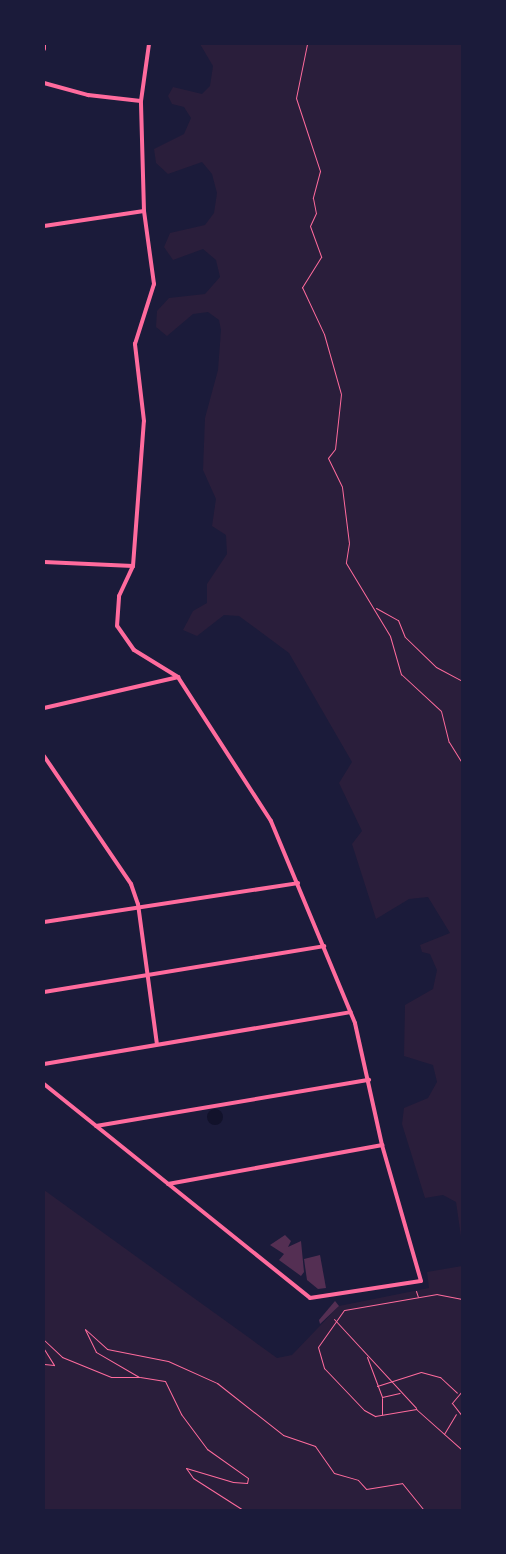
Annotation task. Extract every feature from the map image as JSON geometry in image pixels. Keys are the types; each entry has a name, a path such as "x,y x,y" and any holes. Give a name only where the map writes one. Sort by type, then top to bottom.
{"street":[{"path":"44,44 44,50"},
{"path":"44,1084 310,1298 421,1281 382,1145 369,1080 351,1012 266,811 178,677 134,650 117,626 120,596 133,566 144,422 135,344 154,284 144,212 141,101 149,44"},
{"path":"44,83 88,95 141,101"},
{"path":"44,226 144,212"},
{"path":"44,562 133,566"},
{"path":"44,708 178,677"},
{"path":"44,756 118,864 138,904 157,1044"},
{"path":"44,922 138,904 298,883"},
{"path":"44,992 324,946"},
{"path":"44,1064 351,1012"},
{"path":"96,1126 369,1080"},
{"path":"168,1184 382,1145"}],"path":[{"path":"308,44 296,98 320,171 313,198 316,213 310,226 321,257 302,287 324,334 341,394 334,449 328,458 342,487 349,543 346,563 375,608 390,636 401,674 441,711 449,742 462,763"},
{"path":"375,608 398,620 404,637 436,667 462,681"},
{"path":"416,1290 418,1298"},
{"path":"416,1409 382,1416 364,1410 324,1368 318,1347 334,1318 347,1309 443,1294 462,1299"},
{"path":"334,1318 400,1393 443,1435 462,1450"},
{"path":"140,1377 96,1352 85,1328 107,1349 152,1356 217,1383 283,1436 315,1446 334,1473 358,1480 366,1489 402,1483 424,1510"},
{"path":"44,1340 62,1357 97,1373 165,1381 181,1414 206,1450 248,1478 247,1483 233,1482 186,1468 193,1478 243,1510"},
{"path":"44,1349 54,1365 44,1364"},
{"path":"367,1356 382,1398 382,1416"},
{"path":"377,1386 428,1372 445,1380 457,1393"},
{"path":"462,1391 457,1393 452,1404 457,1414 462,1416"},
{"path":"382,1398 400,1393"},
{"path":"443,1435 457,1414"}],"shaded area":[{"path":"200,44 462,44 462,1244 456,1202 443,1195 425,1198 402,1124 404,1108 428,1098 437,1082 433,1065 404,1056 405,1005 433,989 437,970 430,954 422,952 420,945 450,933 428,897 409,899 376,919 352,844 362,831 339,783 352,762 289,653 239,616 224,615 197,636 183,630 193,611 207,603 207,584 227,554 226,535 212,526 216,499 203,470 205,418 218,370 221,330 219,320 208,312 193,314 167,336 156,327 157,311 169,298 205,294 220,277 216,260 203,249 173,260 164,247 170,233 205,225 214,213 217,193 212,174 202,162 168,174 156,163 154,149 184,134 191,118 184,107 172,104 168,96 173,87 202,94 210,86 213,66"},
{"path":"215,1109 223,1117 215,1125 207,1117"},
{"path":"44,1190 277,1358 292,1355 339,1306 429,1288 427,1272 462,1266 462,1510 44,1510"}],"building":[{"path":"285,1235 291,1241 288,1247 301,1241 304,1272 301,1276 279,1260 284,1254 270,1245"},
{"path":"320,1255 326,1288 318,1289 307,1280 304,1259"},
{"path":"335,1301 339,1306 320,1324 319,1320"}]}
